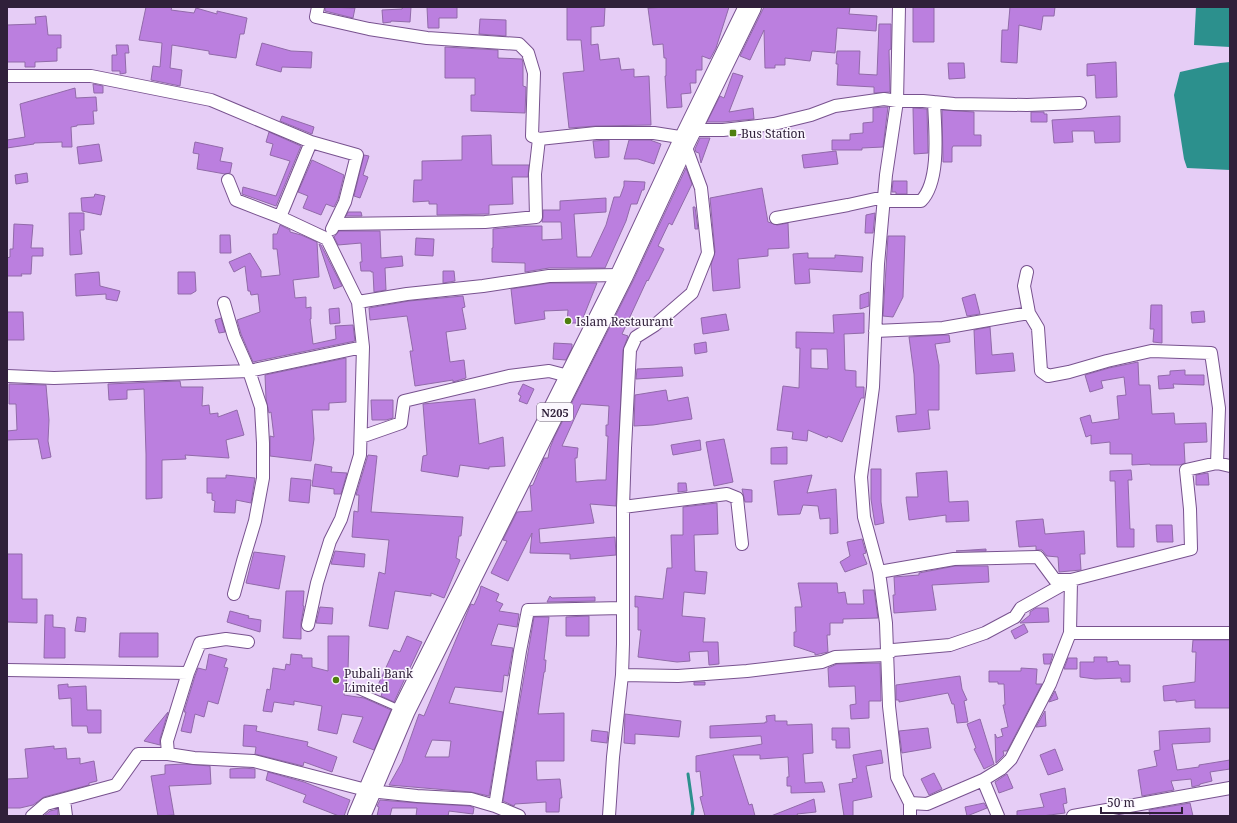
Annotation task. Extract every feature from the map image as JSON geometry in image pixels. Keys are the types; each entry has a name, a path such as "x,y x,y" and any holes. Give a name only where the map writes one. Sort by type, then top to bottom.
{"highway":[{"name":"N205","path":"359,816 404,710 572,377 750,7"}],"street":[{"path":"318,7 316,17 369,29 427,38 519,44 528,53 534,73 532,136 539,139 596,133 654,133 687,137 723,130 774,124 811,115 834,106 884,99 954,104 1027,105 1080,103"},
{"path":"899,7 897,101 884,199 878,264 873,387 861,477 864,517 878,572 886,623 889,706 897,777 910,803 910,816"},
{"path":"7,76 91,76 211,100 311,142 356,155 345,202 327,239"},
{"path":"776,218 884,199 921,201 926,196 930,188 934,168 936,142 934,102"},
{"path":"609,816 613,757 622,675 623,507 630,350 636,338 692,293 708,253 701,188 687,137"},
{"path":"335,224 485,222 536,217 535,174 539,139"},
{"path":"280,217 311,142"},
{"path":"228,180 236,200 280,217 327,239 358,302 363,346 360,455 341,518 330,541 317,583 308,625"},
{"path":"1027,272 1024,286 1029,313 1038,328 1041,371 1048,376 1151,351 1211,353 1218,408 1217,463"},
{"path":"358,302 406,294 483,286 549,276 622,275"},
{"path":"224,303 234,337 249,371 262,407 263,478 255,522 234,594"},
{"path":"875,331 943,328 1029,313"},
{"path":"7,376 54,378 249,371 363,346"},
{"path":"361,437 401,423 404,401 509,376 548,371 572,377"},
{"path":"878,572 954,559 1038,557 1055,580 1071,580 1191,549 1190,509 1186,470 1217,463 1230,466"},
{"path":"623,507 727,494 737,498 742,544"},
{"path":"910,803 927,804 983,780 1001,769 1011,759 1050,684 1070,633 1071,580"},
{"path":"622,675 678,676 732,672 822,662 835,657 886,655 893,650 950,645 984,633 1015,617 1021,608 1071,580"},
{"path":"495,806 528,610 623,608"},
{"path":"1070,633 1230,633"},
{"path":"168,754 167,741 188,674 200,643 226,639 248,642"},
{"path":"7,670 188,674"},
{"path":"32,816 46,804 116,785 138,754 168,754 194,758 254,761 370,791 417,796 471,799 495,806 519,816"},
{"path":"983,780 998,816"},
{"path":"1073,816 1140,810 1230,788"},
{"path":"64,800 66,816"}],"lane":[{"path":"352,688 404,710"}],"shaded area":[{"path":"1196,7 1230,7 1230,47 1194,45"},
{"path":"1230,62 1230,170 1187,168 1184,159 1174,95 1180,72"}],"building":[{"path":"146,7 172,7 171,10 194,13 196,8 217,14 217,11 247,18 244,34 240,34 236,58 209,54 209,51 172,45 170,68 182,70 180,86 151,80 153,66 160,67 162,43 139,40"},
{"path":"325,7 355,8 353,18 325,11"},
{"path":"403,7 411,7 410,22 391,21 383,23 382,10 402,9"},
{"path":"427,7 457,7 457,18 439,18 439,28 428,28"},
{"path":"567,7 605,7 604,26 591,27 591,45 598,44 600,60 619,58 621,70 634,69 634,77 649,76 651,125 569,128 563,73 584,71 581,40 567,40"},
{"path":"729,7 716,48 710,59 702,56 702,70 696,70 696,83 690,83 691,93 681,94 682,107 667,108 665,76 666,58 664,58 663,44 653,45 648,8"},
{"path":"764,7 850,7 849,14 877,16 876,31 837,28 835,53 812,51 810,61 785,58 785,65 775,65 775,68 765,68 764,30 750,60 740,56"},
{"path":"913,7 934,7 934,42 913,42"},
{"path":"1010,7 1055,7 1054,16 1043,16 1041,30 1019,25 1017,63 1001,62 1002,30 1008,30"},
{"path":"46,16 48,35 61,35 61,48 57,48 57,61 35,62 35,67 25,67 25,62 7,62 7,25 36,24 35,17"},
{"path":"480,19 506,20 506,36 479,34"},
{"path":"879,24 891,24 891,49 889,50 890,92 874,93 874,87 837,85 837,51 860,51 859,74 877,75"},
{"path":"262,43 291,51 312,52 311,68 282,67 281,72 256,65"},
{"path":"116,45 128,45 129,53 125,53 126,73 120,74 120,71 112,71 112,55 117,55"},
{"path":"445,47 498,50 498,58 522,59 523,86 526,87 525,113 471,111 471,95 475,95 475,78 445,78"},
{"path":"1116,62 1117,97 1096,98 1095,75 1087,76 1087,64"},
{"path":"948,63 964,63 965,78 949,79"},
{"path":"733,73 743,76 729,112 753,108 754,119 707,122 720,96 724,98"},
{"path":"93,84 103,86 103,93 94,93"},
{"path":"75,88 76,98 96,97 97,111 93,111 94,124 77,125 71,127 72,147 62,147 62,142 34,143 7,148 7,140 25,137 20,104"},
{"path":"888,107 883,147 862,148 862,150 832,150 832,140 850,140 850,134 863,133 863,123 873,122 873,108"},
{"path":"913,108 927,109 928,153 914,154"},
{"path":"942,110 974,112 974,135 981,135 981,146 953,146 952,162 943,162"},
{"path":"1031,112 1044,112 1044,114 1047,114 1047,122 1031,122"},
{"path":"282,116 314,127 312,134 280,121"},
{"path":"1120,116 1120,142 1095,143 1094,131 1072,131 1073,142 1054,143 1052,120"},
{"path":"269,132 301,146 276,206 242,194 243,187 276,196 290,161 270,155 273,144 266,142"},
{"path":"491,135 492,165 529,165 528,177 512,177 513,204 489,205 489,214 437,215 437,204 429,204 429,201 413,202 414,180 422,180 422,161 462,160 462,136"},
{"path":"700,138 710,138 701,163 699,153 696,152 695,149"},
{"path":"609,140 609,157 595,158 593,141"},
{"path":"629,140 650,140 661,144 654,164 638,159 624,159"},
{"path":"195,142 223,148 220,161 232,163 230,173 225,174 197,169 199,154 193,153"},
{"path":"99,144 102,161 79,164 77,147"},
{"path":"836,151 838,164 804,168 802,155"},
{"path":"364,155 369,156 363,175 368,177 360,198 354,196"},
{"path":"312,160 344,175 338,199 334,207 326,204 321,215 303,208 308,196 298,192"},
{"path":"686,168 692,184 672,225 669,223 658,246 664,249 648,281 647,280 622,334 628,336 623,350 616,506 590,504 594,523 539,529 540,543 615,537 616,555 570,559 570,554 530,553 532,533 508,581 491,573 507,541 503,540 517,512 532,511 530,486 533,485 544,458 548,458 554,438 633,281","holes":["581,404 609,406 608,425 606,425 606,436 608,436 606,480 576,482 575,458 577,458 578,448 562,446"]},
{"path":"27,173 28,182 16,184 15,175"},
{"path":"624,181 645,182 644,190 642,190 637,204 631,204 626,221 605,268 549,268 525,272 525,263 492,262 493,229 542,226 542,240 562,239 561,222 542,222 543,210 560,210 560,201 606,198 606,212 574,214 577,257 591,257 606,225 614,197 620,197 624,186"},
{"path":"893,181 907,181 907,194 896,194 896,192 892,192"},
{"path":"762,188 768,222 777,225 788,223 789,248 768,249 768,256 738,259 740,288 713,291 711,265 715,252 710,198"},
{"path":"95,194 105,196 101,215 82,211 81,198 94,197"},
{"path":"693,207 695,207 698,229 695,229"},
{"path":"348,212 361,212 362,216 346,216"},
{"path":"69,213 84,213 84,230 80,230 82,254 70,255"},
{"path":"875,213 873,233 865,233 866,215"},
{"path":"14,224 33,225 31,248 43,248 43,256 32,256 31,274 21,274 22,276 7,276 7,258 10,257 10,249 13,249"},
{"path":"280,225 290,230 290,232 317,242 319,277 293,280 295,298 306,297 306,308 311,307 310,319 313,344 336,339 335,326 353,325 355,341 253,362 241,334 237,320 260,312 258,294 251,295 250,291 248,291 245,266 234,272 229,262 250,253 261,271 261,277 280,275 277,249 273,249 273,234 277,234"},
{"path":"339,231 380,231 381,258 402,256 403,266 385,268 386,290 374,292 373,272 361,271 361,243 338,245 334,237"},
{"path":"220,235 230,235 231,253 220,253"},
{"path":"888,236 905,236 903,297 893,317 883,316"},
{"path":"416,238 434,239 433,256 415,255"},
{"path":"319,244 321,245 342,286 334,289"},
{"path":"808,253 808,258 835,258 835,255 863,257 862,272 809,269 810,283 795,284 793,254"},
{"path":"443,271 454,271 455,281 443,283"},
{"path":"99,272 100,286 120,291 117,301 106,299 106,294 76,296 75,274"},
{"path":"178,272 195,272 196,291 191,294 178,294"},
{"path":"550,283 597,283 581,323 567,323 568,310 544,311 545,319 515,324 511,289"},
{"path":"869,292 869,306 860,309 860,295"},
{"path":"975,294 980,314 967,316 962,298"},
{"path":"463,296 465,307 462,308 466,329 446,332 450,362 464,360 466,378 453,382 453,380 415,386 410,351 413,351 407,316 370,320 369,308 409,301"},
{"path":"1151,305 1162,305 1162,343 1153,342 1154,329 1150,329"},
{"path":"339,308 340,323 330,324 329,309"},
{"path":"1204,311 1205,322 1192,323 1191,312"},
{"path":"7,312 23,312 24,340 7,340"},
{"path":"864,313 864,333 844,334 845,370 856,371 856,387 864,387 864,398 861,398 842,442 828,436 827,438 808,430 807,441 792,439 793,432 777,430 783,386 799,388 800,348 796,348 796,332 834,333 833,315","holes":["811,349 827,349 828,369 811,368"]},
{"path":"726,314 729,330 703,334 701,318"},
{"path":"221,318 225,332 219,333 215,320"},
{"path":"990,327 992,355 1013,353 1015,371 976,374 974,330"},
{"path":"949,335 950,342 935,344 939,365 939,410 928,410 930,429 898,432 896,416 916,414 914,374 909,337"},
{"path":"706,342 707,352 695,354 694,344"},
{"path":"554,343 572,344 572,348 566,360 553,359"},
{"path":"346,358 346,402 329,403 329,410 312,410 314,439 311,461 270,456 270,436 274,437 271,412 269,413 266,399 265,375"},
{"path":"1138,362 1139,385 1150,385 1152,414 1174,413 1175,424 1206,423 1207,442 1184,443 1185,463 1180,465 1132,465 1132,454 1110,454 1110,442 1091,444 1091,435 1086,437 1080,418 1090,415 1092,423 1119,419 1117,396 1126,395 1124,377 1101,381 1103,388 1090,392 1085,375"},
{"path":"682,367 683,376 636,379 637,369"},
{"path":"1185,370 1185,375 1204,375 1204,385 1173,384 1174,388 1159,389 1158,376 1170,375 1170,371"},
{"path":"180,381 181,387 203,387 202,406 209,405 210,414 218,413 218,417 237,410 244,435 226,440 229,458 185,455 186,459 162,460 162,498 146,499 144,389 127,390 127,399 109,400 108,384"},
{"path":"9,384 46,385 49,420 48,441 51,457 42,459 38,439 7,440 7,431 17,430 16,404 9,404"},
{"path":"523,384 534,389 527,404 519,401 521,396 518,394"},
{"path":"666,390 668,401 688,397 692,419 653,425 634,426 635,395"},
{"path":"475,399 479,444 503,437 505,466 489,467 489,469 460,465 458,477 421,471 423,456 427,455 423,404"},
{"path":"371,400 393,400 393,418 386,420 372,420"},
{"path":"724,439 733,482 714,486 706,442"},
{"path":"700,440 701,450 673,455 671,445"},
{"path":"787,447 787,464 771,464 771,448"},
{"path":"368,455 377,456 371,512 463,517 461,536 459,536 456,558 460,560 444,598 431,593 431,596 395,591 388,629 369,626 379,572 385,574 389,540 352,537 354,511 358,512 359,495 356,495"},
{"path":"315,464 332,467 331,472 347,473 341,494 334,494 334,489 312,486"},
{"path":"871,469 881,469 881,502 884,523 875,525 871,499"},
{"path":"1131,470 1132,480 1128,480 1130,529 1134,529 1134,547 1117,547 1115,481 1110,481 1110,471"},
{"path":"947,471 949,502 968,501 969,521 946,522 946,515 909,520 906,497 918,497 916,473"},
{"path":"1208,473 1209,485 1196,485 1196,475"},
{"path":"226,475 255,478 251,503 236,500 235,513 214,512 215,501 212,500 212,493 207,493 207,478 226,478"},
{"path":"812,475 807,493 836,489 838,533 830,534 830,518 820,519 818,506 803,505 800,514 778,515 774,481"},
{"path":"291,478 311,480 309,503 289,501"},
{"path":"678,483 686,483 687,491 678,492"},
{"path":"742,489 752,490 752,502 745,502"},
{"path":"717,503 718,534 694,535 695,571 707,572 705,594 684,592 682,616 705,618 703,642 718,642 719,664 709,665 708,651 689,652 690,661 677,662 638,657 641,630 638,630 638,607 635,607 635,596 663,599 667,568 672,568 671,535 683,535 683,507"},
{"path":"1043,519 1045,534 1084,531 1085,554 1080,554 1081,570 1059,572 1058,557 1047,556 1042,550 1036,550 1036,546 1019,547 1016,521"},
{"path":"1156,525 1172,525 1173,542 1157,542"},
{"path":"862,539 866,553 863,554 867,564 845,572 840,562 850,556 847,542"},
{"path":"986,549 986,551 956,551"},
{"path":"335,551 365,554 364,567 331,564"},
{"path":"254,552 285,556 279,589 246,583"},
{"path":"7,554 22,554 22,599 37,599 37,623 7,622"},
{"path":"955,566 988,566 989,582 932,585 936,610 894,613 894,577 919,575 919,573"},
{"path":"798,583 837,583 838,593 845,592 847,604 864,604 863,590 874,590 878,618 843,619 843,623 830,623 830,635 827,635 828,652 815,655 815,653 794,646 794,632 796,632 795,607 802,607"},
{"path":"481,586 499,594 496,601 503,604 499,611 519,614 517,627 498,624 491,645 513,648 508,676 504,675 502,692 455,687 449,703 503,712 489,796 471,792 389,785 402,762 419,714 424,716 470,606 471,604 474,605","holes":["432,740 451,741 449,757 425,757"]},
{"path":"286,591 304,591 301,639 283,638"},
{"path":"550,596 552,598 595,597 595,601 547,602"},
{"path":"320,607 333,608 332,624 316,623"},
{"path":"1036,608 1048,608 1049,622 1020,623 1030,615 1030,612"},
{"path":"230,611 249,616 248,618 261,620 260,632 227,622"},
{"path":"45,615 53,615 53,627 65,628 65,658 44,658"},
{"path":"589,616 589,636 566,636 566,617"},
{"path":"77,617 86,618 85,632 75,631"},
{"path":"534,617 549,617 544,660 546,660 545,672 538,714 564,713 564,761 536,761 537,780 560,779 562,798 560,798 559,812 546,812 546,802 515,804 514,806 503,801"},
{"path":"1024,624 1028,632 1015,639 1011,631"},
{"path":"120,633 158,633 158,657 119,657"},
{"path":"328,636 349,636 348,671 344,695 364,698 391,710 374,750 353,742 363,717 342,714 337,734 318,730 322,706 294,701 294,705 274,702 272,712 263,711 267,689 270,690 273,668 285,670 286,664 290,665 291,654 302,655 302,658 312,658 312,667 328,671"},
{"path":"407,636 422,642 394,702 381,696 384,688 378,685 394,650 400,652"},
{"path":"1193,640 1230,640 1230,708 1195,708 1195,700 1176,702 1176,700 1164,701 1163,686 1195,682 1196,652 1192,652"},
{"path":"209,654 227,659 224,667 228,668 218,704 208,701 204,717 195,714 191,733 181,731 186,712 184,712 195,676 198,668 206,670"},
{"path":"1043,654 1053,654 1050,664 1044,664"},
{"path":"1094,657 1107,657 1107,662 1118,661 1119,665 1130,665 1130,682 1121,682 1121,678 1095,679 1080,677 1080,662 1094,662"},
{"path":"1068,658 1077,658 1077,669 1064,669"},
{"path":"880,663 881,701 869,701 869,718 851,719 850,705 856,704 855,686 829,687 828,668 837,664"},
{"path":"1021,668 1037,669 1036,684 1042,684 1007,751 1003,751 1004,755 996,763 995,734 997,738 1003,736 1001,729 1008,727 1003,705 1005,705 1004,684 989,682 989,671 1021,671"},
{"path":"960,676 962,689 967,700 964,701 968,722 957,723 954,704 952,704 948,693 899,702 899,700 896,700 896,685"},
{"path":"694,682 705,682 705,685 694,685"},
{"path":"68,684 68,687 86,686 87,710 101,710 101,733 88,733 87,726 72,726 71,698 59,699 58,685"},
{"path":"1055,691 1058,699 1049,702"},
{"path":"1045,711 1046,726 1036,727"},
{"path":"168,712 160,739 160,745 144,741"},
{"path":"625,714 681,721 679,737 635,734 635,744 624,743"},
{"path":"775,715 775,721 787,721 787,725 812,724 813,753 803,754 805,783 822,782 825,792 791,793 791,786 787,786 787,777 789,777 788,757 760,759 760,755 733,755 749,805 752,804 755,816 705,816 700,797 703,796 700,771 696,772 696,756 762,744 761,736 710,738 710,726 765,723 767,722 766,716"},
{"path":"980,719 994,764 984,769 974,749 976,748 967,724"},
{"path":"244,725 257,726 256,731 308,742 307,746 337,757 332,772 304,762 303,766 255,754 256,747 243,746"},
{"path":"832,728 849,728 850,748 836,748 836,740 832,740"},
{"path":"928,728 931,748 902,753 899,731"},
{"path":"1210,728 1210,742 1172,744 1177,770 1230,760 1230,769 1210,772 1212,781 1200,785 1192,787 1191,779 1171,781 1174,790 1142,796 1138,770 1157,766 1154,751 1160,750 1159,731"},
{"path":"592,730 608,732 607,743 591,741"},
{"path":"54,746 54,749 66,748 67,759 80,758 80,764 94,761 97,781 89,783 89,785 44,797 33,805 20,808 7,808 7,779 28,778 25,749"},
{"path":"1055,749 1063,770 1048,775 1040,755"},
{"path":"881,750 883,763 866,766 872,797 853,801 853,816 844,816 839,784 853,782 852,779 857,778 853,755"},
{"path":"184,764 210,766 211,784 169,786 174,815 158,816 151,776 165,774 165,765"},
{"path":"230,769 255,769 255,778 230,778"},
{"path":"268,772 304,782 350,800 344,816 339,816 303,802 306,795 266,780"},
{"path":"934,773 942,789 929,795 921,779"},
{"path":"1007,774 1013,788 999,793 995,782"},
{"path":"1065,788 1067,803 1063,804 1065,813 1042,816 1017,816 1017,811 1044,807 1040,794"},
{"path":"814,799 816,812 797,814 798,816 771,816"},
{"path":"380,800 470,806 474,808 473,814 449,811 448,816 416,816 417,808 392,808 390,816 377,816 379,807 377,806"},
{"path":"984,803 987,808 967,816 965,807"},
{"path":"1190,803 1193,816 1150,816 1149,810"},
{"path":"58,809 58,816 44,816 50,811"}],"waterway":[{"path":"688,774 693,809 692,816"}],"place":[{"name":"Bus Station","path":"733,133"},
{"name":"Islam Restaurant","path":"568,321"},
{"name":"Pubali Bank Limited","path":"336,680"}]}
